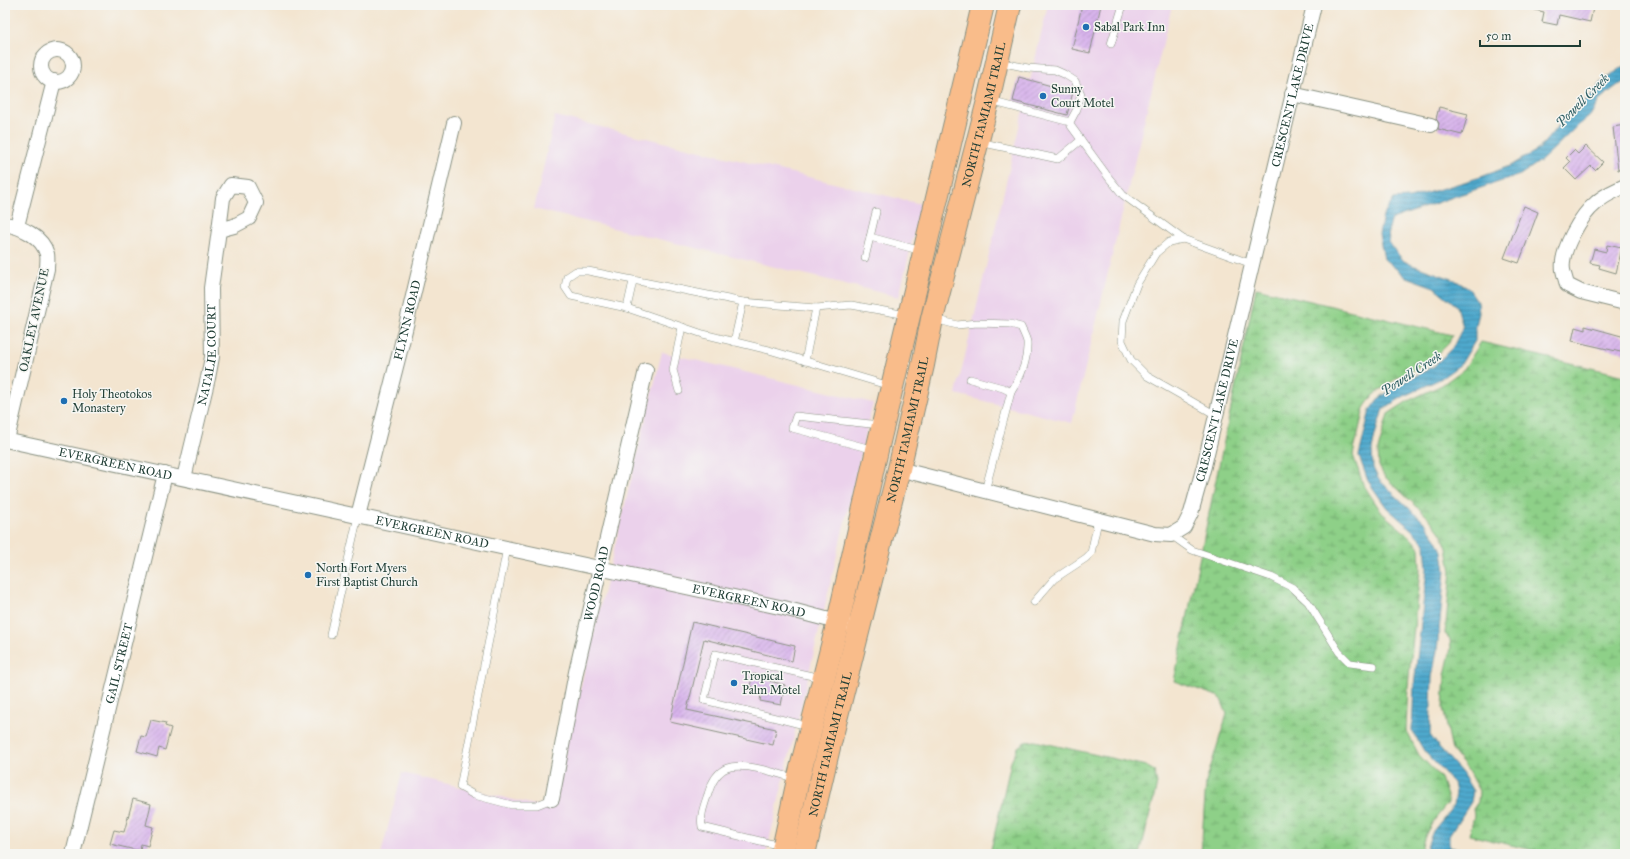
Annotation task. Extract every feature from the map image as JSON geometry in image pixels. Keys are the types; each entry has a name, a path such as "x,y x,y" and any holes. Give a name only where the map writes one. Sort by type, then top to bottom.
{"main road":[{"name":"NORTH TAMIAMI TRAIL","path":"804,854 848,625 877,450 983,5"},
{"name":"NORTH TAMIAMI TRAIL","path":"783,850 798,780 824,678 848,625 899,469 932,319 988,101 1010,5"},
{"path":"956,117 960,124 962,136 957,167 961,179 966,187"},
{"path":"938,191 945,199 948,210 945,244 948,258"}],"street":[{"name":"CRESCENT LAKE DRIVE","path":"1171,535 1184,527 1191,513 1216,415 1314,5"},
{"path":"11,225 54,81"},
{"path":"1292,94 1431,124"},
{"name":"FLYNN ROAD","path":"358,516 398,358 454,123"},
{"path":"1625,186 1596,203 1583,216 1567,248 1563,269 1567,285 1581,292 1625,303"},
{"name":"OAKLEY AVENUE","path":"6,440 47,270 47,254 41,240 11,225"},
{"name":"NATALIE COURT","path":"184,478 212,357 211,288 219,230"},
{"name":"WOOD ROAD","path":"552,799 576,672 646,370"},
{"name":"EVERGREEN ROAD","path":"6,440 784,608 848,625"},
{"path":"899,469 1098,521 1155,534 1171,535"},
{"name":"GAIL STREET","path":"73,854 165,474"}],"lane":[{"path":"1111,44 1123,5"},
{"path":"997,61 1028,68 1055,70 1075,81 1081,94 1077,109 1070,122"},
{"path":"988,101 1070,122 1081,140 1123,195 1183,239 1252,264"},
{"path":"977,142 1058,159 1081,140"},
{"path":"865,258 876,212"},
{"path":"870,237 924,251"},
{"path":"1183,239 1169,242 1156,253 1137,284 1123,321 1122,341 1131,360 1147,376 1216,415"},
{"path":"892,386 806,360 703,334 627,308 570,296 565,287 567,277 576,271 588,271 743,302 816,308 851,305 909,316"},
{"path":"627,308 633,281"},
{"path":"734,342 743,302"},
{"path":"806,360 816,308"},
{"path":"932,319 957,325 977,323 1010,324 1021,327 1027,341 1025,366 1019,381 1012,392 997,440 984,491"},
{"path":"679,391 673,370 682,327"},
{"path":"970,379 1012,392"},
{"path":"877,450 792,428 796,416 883,426"},
{"path":"331,635 358,516"},
{"path":"1034,602 1054,579 1086,558 1090,553 1098,521"},
{"path":"1171,535 1192,550 1271,577 1293,588 1308,602 1338,652 1350,663 1374,666"},
{"path":"507,548 460,787 474,795 512,805 537,805 552,799"},
{"path":"812,727 704,700 715,654 824,678"},
{"path":"783,850 702,827 700,818 711,786 718,775 727,768 738,766 761,769 798,780"}],"shaded area":[{"path":"1048,5 1172,5 1072,423 956,394"},
{"path":"555,116 921,204 899,297 534,209"},
{"path":"662,352 873,403 766,854 381,854 402,773 551,809"}],"green space":[{"path":"1256,288 1452,335 1449,343 1430,362 1397,378 1373,395 1364,408 1353,455 1363,484 1382,513 1408,535 1419,547 1420,569 1408,686 1406,730 1419,755 1441,778 1448,799 1448,803 1430,827 1424,839 1421,854 1201,854 1206,782 1227,714 1220,697 1174,681"},
{"path":"1481,342 1625,376 1625,854 1549,854 1469,835 1474,816 1473,809 1478,802 1479,791 1467,769 1452,750 1443,708 1445,675 1451,648 1450,639 1445,634 1451,571 1447,548 1442,535 1429,518 1384,476 1379,466 1378,450 1388,414 1408,401 1442,385 1464,369"},
{"path":"1035,741 1146,766 1154,771 1157,783 1140,854 990,854 1011,762 1018,747 1025,742"}],"water":[{"path":"1625,65 1625,83 1618,85 1601,98 1590,116 1574,129 1542,160 1520,175 1392,219 1388,231 1389,242 1404,261 1455,280 1469,289 1478,302 1479,313 1475,329 1475,341 1461,364 1440,379 1406,395 1383,409 1372,450 1373,468 1379,480 1425,523 1437,540 1442,551 1445,571 1437,651 1432,677 1430,735 1462,773 1473,791 1471,802 1449,836 1449,847 1481,854 1426,854 1427,846 1433,831 1454,805 1456,793 1454,783 1424,751 1412,730 1414,686 1427,569 1425,544 1412,530 1387,508 1368,481 1359,456 1370,410 1378,399 1400,384 1433,367 1453,347 1463,327 1457,306 1434,287 1406,277 1384,259 1379,234 1383,216 1394,199 1410,198 1481,177 1512,165 1539,149 1557,127 1580,108 1603,81"}],"building":[{"name":"Sabal Park Inn","path":"1082,5 1101,5 1090,53 1072,49"},
{"path":"1535,5 1576,5 1593,8 1590,22 1559,15 1557,25 1542,22 1544,12 1535,10"},
{"name":"Sunny Court Motel","path":"1019,77 1073,92 1067,115 1013,101"},
{"path":"1439,107 1468,114 1462,135 1438,129 1439,123 1436,119"},
{"path":"1625,125 1625,169 1618,170 1613,127"},
{"path":"1586,146 1603,162 1595,170 1591,166 1576,180 1564,168 1570,162 1566,158 1574,150 1578,154"},
{"path":"1524,206 1538,212 1519,263 1504,258"},
{"path":"1607,245 1622,248 1616,273 1599,268 1600,265 1590,263 1594,249 1606,252"},
{"path":"1585,326 1625,337 1625,353 1572,341 1575,327 1585,330"},
{"path":"692,622 795,646 792,661 704,639 687,710 776,729 773,745 670,722"},
{"path":"753,674 767,677 766,680 785,685 781,705 760,701 762,689 750,686"},
{"path":"151,720 166,723 165,726 171,728 165,750 159,748 157,757 137,751 141,736 146,737"},
{"path":"133,799 151,804 146,825 153,827 148,846 141,844 140,851 110,844 114,830 124,832"}],"place":[{"name":"Sabal Park Inn","path":"1086,27"},
{"name":"Sunny Court Motel","path":"1043,96"},
{"name":"Holy Theotokos Monastery","path":"64,401"},
{"name":"North Fort Myers First Baptist Church","path":"308,575"},
{"name":"Tropical Palm Motel","path":"734,683"}],"water label":[{"name":"Powell Creek","path":"1582,100"},
{"name":"Powell Creek","path":"1411,373"}]}
